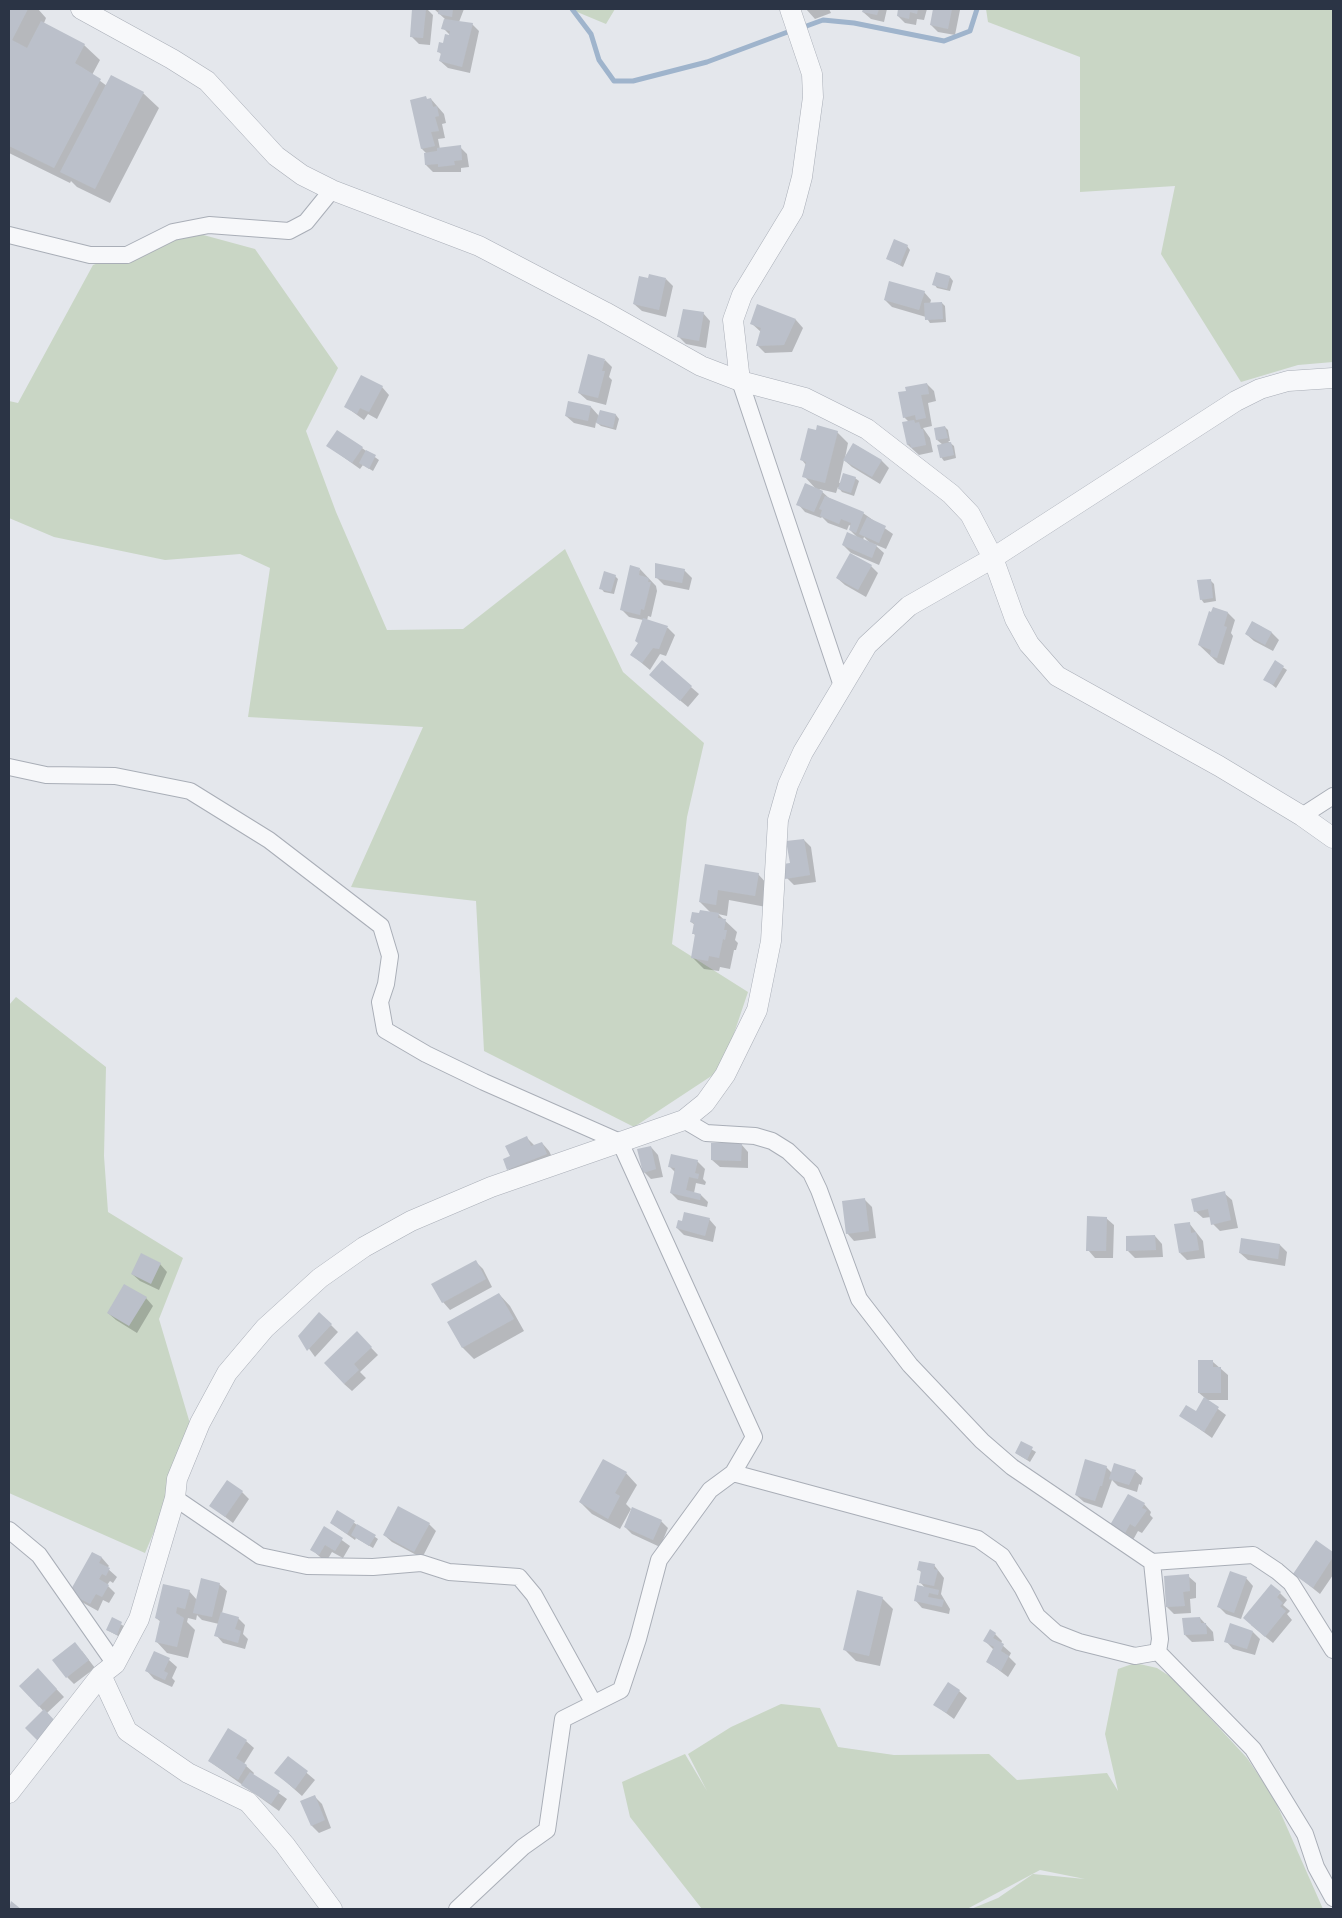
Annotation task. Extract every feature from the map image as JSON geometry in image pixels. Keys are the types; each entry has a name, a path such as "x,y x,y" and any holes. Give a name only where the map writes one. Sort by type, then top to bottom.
{"street":[{"path":"81,9 172,59 207,81 276,156 302,175 332,190 479,246 605,312 701,366 740,381 805,398 867,429 957,500 970,514 993,558 1015,619 1029,644 1057,676 1219,766 1302,816 1333,838"},
{"path":"795,23 812,74 813,97 802,177 792,211 742,295 733,320 740,381 842,686"},
{"path":"9,236 90,255 127,255 173,232 209,225 289,230 306,222 332,190"},
{"path":"9,1794 108,1670 139,1620 175,1498 177,1479 194,1436 228,1373 265,1328 320,1278 364,1247 411,1221 491,1187 684,1120 705,1103 725,1075 757,1010 771,941 778,820 788,785 803,752 867,645 909,606 993,558 1236,401 1260,389 1288,382 1333,378"},
{"path":"9,767 46,775 115,776 190,791 268,840 381,926 390,956 386,984 380,1002 385,1030 426,1054 484,1082 620,1142 754,1437 733,1473 710,1490 659,1560 638,1639 621,1690 593,1702 563,1719 547,1830 523,1847 457,1909"},
{"path":"1302,816 1333,796"},
{"path":"684,1120 706,1133 755,1136 772,1141 788,1151 811,1173 820,1190 859,1299 910,1365 982,1441 1012,1467 1152,1562 1253,1555 1277,1570 1291,1583 1333,1650"},
{"path":"733,1473 978,1539 1002,1556 1023,1588 1037,1616 1056,1633 1079,1642 1135,1656 1158,1652"},
{"path":"175,1498 260,1556 307,1566 373,1567 421,1563 449,1572 519,1577 534,1595 593,1702"},
{"path":"9,1530 40,1555 108,1670 127,1731 188,1772 248,1802 285,1845 332,1909"},
{"path":"1152,1562 1160,1640 1158,1652"},
{"path":"1158,1652 1253,1749 1305,1834 1316,1867 1333,1898"}],"green space":[{"path":"570,9 615,9 606,24"},
{"path":"986,9 1333,9 1333,362 1298,365 1241,382 1161,254 1175,186 1080,192 1080,57 988,22"},
{"path":"185,230 255,249 338,368 306,431 336,512 387,630 463,629 565,549 623,672 704,743 687,817 672,944 748,992 722,1069 634,1127 484,1051 476,901 351,887 423,727 248,717 270,568 240,554 165,560 54,537 9,518 9,401 18,403 93,265"},
{"path":"16,997 106,1067 104,1156 108,1212 183,1258 159,1319 194,1437 145,1553 9,1493 9,1005"},
{"path":"1135,1663 1157,1668 1174,1679 1247,1758 1274,1798 1323,1909 971,1909 998,1898 1033,1874 1085,1879 1040,1870 967,1909 702,1909 630,1817 622,1782 685,1754 707,1791 688,1754 731,1727 781,1704 820,1708 838,1747 894,1755 989,1754 1017,1780 1107,1773 1118,1791 1105,1734 1118,1669"}],"building":[{"path":"9,9 28,9 12,40 27,48 41,21 85,44 75,63 101,79 54,168 9,146"},
{"path":"412,9 426,9 423,38 410,37"},
{"path":"439,9 453,9 452,17 438,14"},
{"path":"863,9 879,9 877,15 862,12"},
{"path":"898,9 918,9 917,14 910,12 909,19 897,16"},
{"path":"933,9 952,9 948,29 930,25"},
{"path":"444,19 473,23 462,67 439,61 441,53 437,52 439,42 443,43 445,34 449,35 450,31 441,29"},
{"path":"111,75 144,92 95,189 60,172"},
{"path":"426,96 427,99 431,98 433,107 437,106 439,116 435,117 439,131 431,132 435,146 421,149 410,100"},
{"path":"461,145 462,160 454,161 455,165 438,167 438,164 425,165 424,153 437,151 437,148"},
{"path":"894,239 908,245 900,265 886,259"},
{"path":"936,272 950,276 947,289 932,285"},
{"path":"649,274 666,278 659,310 633,304 639,276 648,278"},
{"path":"889,281 925,291 919,310 884,300"},
{"path":"942,302 943,319 925,320 924,303"},
{"path":"757,304 796,319 784,345 756,346 761,328 750,324"},
{"path":"683,309 704,312 699,341 677,337"},
{"path":"588,354 605,359 602,371 605,371 598,398 578,393"},
{"path":"361,375 383,386 369,412 360,408 357,414 344,407"},
{"path":"927,383 929,394 921,395 926,418 916,420 915,415 903,418 898,392 906,391 905,387"},
{"path":"568,401 591,406 588,421 565,416"},
{"path":"600,410 616,414 613,428 596,423"},
{"path":"914,420 915,423 919,422 921,429 923,429 926,445 911,448 910,444 907,445 902,422"},
{"path":"817,425 838,431 825,483 802,477 806,462 800,460 808,428 816,430"},
{"path":"945,426 948,438 936,440 934,428"},
{"path":"337,430 363,447 352,463 326,446"},
{"path":"951,442 954,455 940,458 937,445"},
{"path":"853,443 882,460 872,477 843,460"},
{"path":"366,450 376,455 369,469 359,463"},
{"path":"843,473 856,477 851,493 838,489"},
{"path":"805,483 823,491 814,512 796,505"},
{"path":"825,496 864,512 856,533 849,530 851,523 841,519 839,524 820,516 822,510 819,509"},
{"path":"867,517 886,526 879,543 859,534"},
{"path":"847,532 877,545 872,558 842,545"},
{"path":"850,553 872,565 858,590 836,578"},
{"path":"655,563 685,569 682,583 655,578"},
{"path":"630,565 640,568 639,575 649,578 648,582 651,582 644,610 641,609 640,615 620,610"},
{"path":"604,571 616,575 611,592 599,589"},
{"path":"1211,579 1213,598 1200,600 1197,580"},
{"path":"1213,607 1228,612 1224,626 1227,627 1217,658 1210,656 1211,650 1198,645 1209,611 1211,612"},
{"path":"643,618 668,626 659,649 653,648 642,663 630,655 638,643 635,641"},
{"path":"1252,621 1272,632 1265,645 1245,634"},
{"path":"662,660 692,686 680,701 649,675"},
{"path":"1275,660 1284,666 1273,685 1263,680"},
{"path":"804,839 810,875 785,879 783,864 790,863 786,841"},
{"path":"705,864 759,873 755,896 718,890 716,905 699,902"},
{"path":"700,910 719,913 718,918 726,919 724,930 727,930 719,958 709,956 708,961 691,958 695,934 692,934 694,923 690,922 692,912 699,913"},
{"path":"527,1136 531,1146 542,1142 547,1154 507,1170 503,1159 510,1156 505,1146"},
{"path":"711,1143 742,1143 741,1161 711,1160"},
{"path":"651,1146 656,1169 643,1173 637,1149"},
{"path":"671,1154 698,1160 695,1173 699,1174 698,1179 689,1177 686,1190 701,1194 700,1200 670,1193 675,1168 668,1167"},
{"path":"1225,1191 1231,1220 1211,1225 1208,1209 1194,1212 1191,1199"},
{"path":"865,1198 869,1231 846,1234 842,1201"},
{"path":"684,1212 710,1218 705,1236 676,1228 678,1220 682,1221"},
{"path":"1087,1216 1107,1217 1106,1251 1086,1251"},
{"path":"1190,1222 1191,1233 1196,1232 1199,1250 1179,1253 1174,1224"},
{"path":"1155,1235 1156,1250 1126,1251 1126,1236"},
{"path":"1241,1238 1280,1244 1278,1259 1239,1253"},
{"path":"141,1253 161,1263 151,1284 131,1274"},
{"path":"476,1260 486,1279 442,1303 431,1284"},
{"path":"124,1284 147,1297 129,1326 107,1313"},
{"path":"499,1293 514,1319 462,1348 447,1322"},
{"path":"319,1312 332,1324 307,1351 298,1336"},
{"path":"357,1331 372,1347 354,1364 359,1370 344,1384 324,1363"},
{"path":"1198,1360 1213,1360 1213,1367 1221,1367 1221,1393 1198,1393"},
{"path":"1204,1397 1219,1407 1204,1432 1179,1416 1186,1405 1196,1411"},
{"path":"1021,1441 1033,1447 1027,1460 1015,1453"},
{"path":"603,1459 627,1472 615,1493 620,1496 608,1519 579,1502"},
{"path":"1085,1459 1107,1466 1102,1486 1100,1486 1095,1501 1075,1495"},
{"path":"1114,1463 1136,1470 1129,1485 1109,1479"},
{"path":"227,1480 243,1491 225,1517 209,1506"},
{"path":"1128,1494 1145,1503 1142,1508 1147,1510 1135,1527 1130,1524 1125,1533 1110,1525"},
{"path":"398,1506 430,1523 414,1552 383,1535"},
{"path":"632,1507 662,1520 653,1540 624,1527"},
{"path":"337,1510 355,1521 347,1534 330,1523"},
{"path":"357,1524 376,1535 369,1546 351,1535"},
{"path":"324,1526 343,1538 335,1551 325,1545 319,1555 310,1550"},
{"path":"1316,1540 1333,1552 1333,1557 1313,1588 1293,1574"},
{"path":"92,1552 102,1557 99,1563 110,1568 106,1576 102,1574 99,1579 109,1585 102,1597 96,1594 90,1604 69,1593"},
{"path":"919,1561 935,1564 934,1569 938,1570 934,1586 919,1583 921,1571 917,1570"},
{"path":"1230,1571 1247,1577 1234,1613 1217,1607"},
{"path":"1189,1574 1190,1591 1183,1592 1185,1606 1166,1607 1164,1576"},
{"path":"201,1578 220,1583 212,1617 193,1613"},
{"path":"163,1584 190,1590 185,1609 177,1607 176,1613 184,1618 177,1647 155,1642 160,1620 155,1618"},
{"path":"1271,1584 1281,1592 1277,1597 1283,1603 1280,1606 1286,1611 1265,1637 1243,1618"},
{"path":"917,1585 939,1590 938,1595 929,1593 928,1597 944,1600 942,1607 914,1601"},
{"path":"857,1590 883,1597 869,1656 843,1650"},
{"path":"221,1612 239,1617 235,1629 241,1631 238,1643 214,1636"},
{"path":"112,1617 122,1622 117,1635 106,1630"},
{"path":"1200,1617 1201,1623 1206,1623 1207,1634 1184,1635 1182,1618"},
{"path":"1230,1623 1253,1631 1247,1649 1224,1642"},
{"path":"990,1629 996,1633 993,1638 1004,1644 1001,1651 1009,1656 1001,1671 986,1662 994,1647 983,1641"},
{"path":"75,1642 89,1660 66,1678 52,1660"},
{"path":"154,1651 170,1658 164,1671 168,1673 165,1680 145,1671"},
{"path":"38,1668 57,1689 39,1707 19,1686"},
{"path":"948,1682 960,1690 946,1713 933,1705"},
{"path":"44,1709 57,1723 39,1742 25,1728"},
{"path":"228,1728 247,1740 236,1758 247,1765 238,1780 208,1761"},
{"path":"288,1756 308,1771 295,1789 274,1773"},
{"path":"250,1772 280,1791 271,1804 241,1785"},
{"path":"315,1795 325,1820 311,1826 300,1801"},
{"path":"11,1901 21,1909 9,1909"}],"waterway":[{"path":"572,9 591,34 599,60 614,81 633,81 707,62 793,30"},
{"path":"801,28 823,20 854,23 944,41 970,31 977,9"}]}
